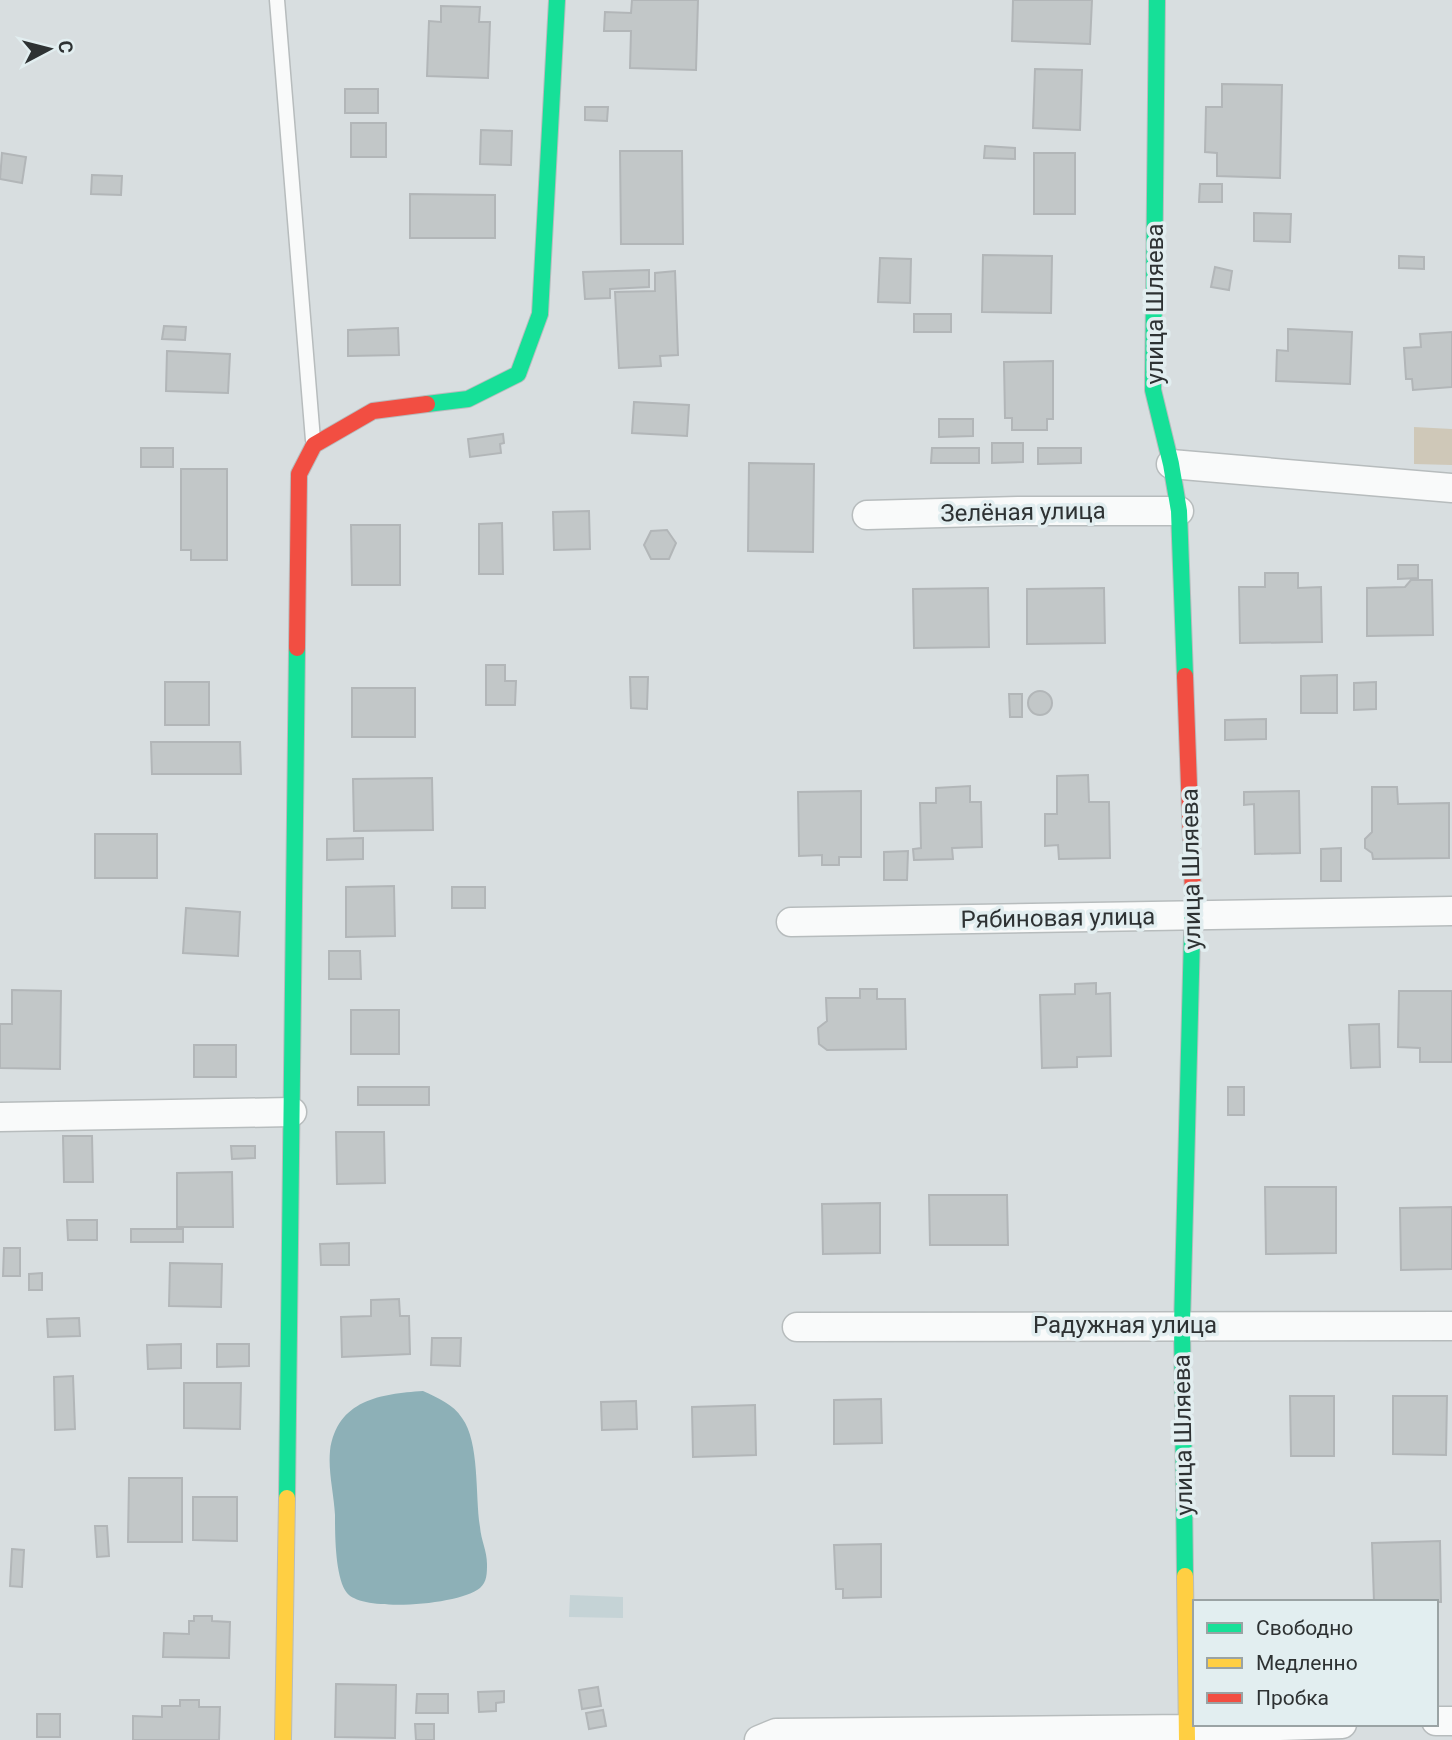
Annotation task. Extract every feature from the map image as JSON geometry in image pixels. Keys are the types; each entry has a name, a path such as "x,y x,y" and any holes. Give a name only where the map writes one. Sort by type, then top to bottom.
{"street":[{"path":"284,1740 299,474 314,445 373,411 468,399 518,374 540,314 557,0"},
{"name":"улица Шляева","path":"1157,0 1153,390 1179,511 1194,916 1182,1325 1187,1735"},
{"path":"1171,464 1452,488"},
{"name":"Зелёная улица","path":"867,515 1179,511"},
{"name":"Рябиновая улица","path":"791,922 1452,911"},
{"path":"0,1117 292,1112"},
{"name":"Радужная улица","path":"797,1327 1452,1326"},
{"path":"760,1740 776,1733 1187,1735 1314,1726"}],"lane":[{"path":"277,0 314,445"}],"shaded area":[{"path":"1414,427 1452,429 1452,465 1414,464"},
{"path":"570,1595 623,1597 623,1618 569,1617"}],"water":[{"path":"423,1391 454,1409 468,1428 474,1455 480,1527 487,1559 485,1580 480,1588 469,1594 433,1602 391,1605 356,1599 347,1593 343,1586 338,1567 330,1467 334,1434 351,1410 363,1403 391,1394"}],"building":[{"path":"632,0 698,0 696,70 630,68 631,31 604,31 605,12 631,13"},
{"path":"1013,0 1092,0 1090,44 1012,41"},
{"path":"441,6 480,7 479,22 490,22 488,78 427,76 429,21 441,22"},
{"path":"1035,69 1082,70 1080,130 1033,128"},
{"path":"1222,84 1282,85 1280,178 1217,176 1217,153 1205,152 1206,107 1222,107"},
{"path":"345,89 378,89 378,113 345,113"},
{"path":"585,107 608,107 607,121 585,120"},
{"path":"351,123 386,123 386,157 351,157"},
{"path":"481,130 512,131 511,165 480,164"},
{"path":"985,146 1015,148 1015,159 984,158"},
{"path":"620,151 682,151 683,244 621,244"},
{"path":"2,153 26,157 22,183 0,179"},
{"path":"1034,153 1075,153 1075,214 1034,214"},
{"path":"92,175 122,176 121,195 91,194"},
{"path":"1200,184 1222,184 1222,202 1199,202"},
{"path":"410,194 495,195 495,238 410,238"},
{"path":"1254,213 1291,214 1290,242 1254,241"},
{"path":"983,255 1052,256 1051,313 982,312"},
{"path":"1399,256 1424,257 1424,269 1399,268"},
{"path":"880,258 911,259 910,303 878,302"},
{"path":"1215,267 1232,271 1229,290 1211,287"},
{"path":"649,270 649,287 610,289 610,298 585,299 583,272"},
{"path":"675,271 678,355 660,356 661,366 619,368 615,292 655,291 655,273"},
{"path":"914,314 951,314 951,332 914,332"},
{"path":"164,326 186,327 185,340 162,339"},
{"path":"398,328 399,355 348,356 348,330"},
{"path":"1288,329 1352,332 1350,384 1276,381 1277,350 1288,351"},
{"path":"1452,332 1452,387 1413,390 1412,379 1406,379 1404,348 1421,347 1420,334"},
{"path":"167,351 230,354 228,393 166,391"},
{"path":"1053,361 1053,419 1047,419 1047,430 1012,430 1012,418 1005,418 1004,362"},
{"path":"634,402 689,405 687,436 632,433"},
{"path":"939,419 973,419 973,436 939,437"},
{"path":"503,434 501,453 470,457 468,439"},
{"path":"992,443 1023,443 1023,462 992,463"},
{"path":"141,448 173,448 173,467 141,467"},
{"path":"932,448 979,448 979,463 931,463"},
{"path":"1038,448 1081,448 1081,463 1038,464"},
{"path":"749,463 814,464 813,552 748,551"},
{"path":"181,469 227,469 227,560 191,560 191,550 181,550"},
{"path":"589,511 590,549 554,550 553,512"},
{"path":"502,523 503,574 479,574 479,524"},
{"path":"351,525 400,525 400,585 352,585"},
{"path":"667,530 676,543 669,559 651,559 644,545 651,531"},
{"path":"1398,565 1418,565 1418,578 1398,579"},
{"path":"1265,573 1298,573 1298,588 1321,587 1322,642 1240,643 1239,587 1265,587"},
{"path":"1411,580 1432,580 1433,635 1367,636 1367,588 1405,587"},
{"path":"988,588 989,647 914,648 913,589"},
{"path":"1104,588 1105,643 1027,644 1027,589"},
{"path":"486,665 505,665 505,681 516,681 515,705 486,705"},
{"path":"1337,675 1337,713 1301,713 1301,676"},
{"path":"630,677 648,677 647,709 631,708"},
{"path":"165,682 209,682 209,725 165,725"},
{"path":"1376,682 1376,709 1354,710 1354,683"},
{"path":"352,688 415,688 415,737 352,737"},
{"path":"1040,691 1048,695 1052,703 1048,711 1040,715 1032,711 1028,703 1032,695"},
{"path":"1009,694 1022,694 1022,717 1010,717"},
{"path":"1266,719 1266,739 1225,740 1225,720"},
{"path":"151,742 240,742 241,774 152,774"},
{"path":"1088,775 1089,802 1109,802 1110,858 1059,859 1058,845 1045,846 1045,814 1057,814 1057,776"},
{"path":"432,778 433,830 354,831 353,779"},
{"path":"970,786 970,802 981,802 982,847 952,848 953,859 914,860 913,849 921,848 920,803 936,803 936,788"},
{"path":"1372,787 1397,787 1398,804 1449,803 1449,858 1373,859 1372,853 1365,848 1365,839 1372,832"},
{"path":"861,791 861,857 839,857 839,865 822,865 822,855 799,856 798,792"},
{"path":"1299,791 1300,853 1255,854 1254,804 1244,805 1244,792"},
{"path":"95,834 157,834 157,878 95,878"},
{"path":"363,838 363,859 327,860 327,839"},
{"path":"1341,848 1341,881 1321,881 1321,849"},
{"path":"908,851 907,880 884,880 884,852"},
{"path":"394,886 395,936 346,937 346,887"},
{"path":"452,887 485,887 485,908 452,908"},
{"path":"186,908 240,912 238,956 183,953"},
{"path":"329,951 360,951 361,979 329,979"},
{"path":"1096,983 1096,994 1110,993 1111,1056 1077,1057 1077,1067 1042,1068 1040,995 1075,994 1075,984"},
{"path":"860,989 877,989 877,999 905,999 906,1049 827,1050 819,1044 818,1028 827,1021 826,998 860,998"},
{"path":"12,990 61,991 60,1069 0,1068 0,1024 12,1024"},
{"path":"1399,991 1452,991 1452,1062 1420,1062 1420,1048 1398,1047"},
{"path":"351,1010 399,1010 399,1054 351,1054"},
{"path":"1379,1024 1380,1067 1351,1068 1349,1025"},
{"path":"194,1045 236,1045 236,1077 194,1077"},
{"path":"358,1087 429,1087 429,1105 358,1105"},
{"path":"1228,1087 1244,1087 1244,1115 1228,1115"},
{"path":"336,1132 384,1132 385,1183 337,1184"},
{"path":"63,1136 92,1136 93,1182 64,1182"},
{"path":"231,1146 255,1146 255,1158 232,1159"},
{"path":"232,1172 233,1227 177,1227 177,1173"},
{"path":"1265,1187 1336,1187 1336,1253 1266,1254"},
{"path":"929,1195 1007,1195 1008,1245 930,1245"},
{"path":"880,1203 880,1253 823,1254 822,1204"},
{"path":"1452,1207 1452,1269 1401,1270 1400,1208"},
{"path":"67,1220 97,1220 97,1240 68,1240"},
{"path":"131,1229 183,1229 183,1242 131,1242"},
{"path":"349,1243 349,1265 321,1265 320,1244"},
{"path":"4,1248 20,1248 20,1276 3,1276"},
{"path":"170,1263 222,1264 221,1307 169,1306"},
{"path":"42,1273 42,1290 29,1290 29,1274"},
{"path":"399,1299 400,1316 409,1316 410,1354 342,1357 341,1317 371,1316 371,1300"},
{"path":"79,1318 80,1336 48,1337 47,1319"},
{"path":"432,1338 461,1338 460,1366 431,1365"},
{"path":"181,1344 181,1368 148,1369 147,1345"},
{"path":"217,1344 249,1344 249,1366 217,1367"},
{"path":"73,1376 75,1429 55,1430 54,1377"},
{"path":"184,1383 241,1383 240,1429 184,1428"},
{"path":"1290,1396 1334,1396 1334,1456 1291,1456"},
{"path":"1393,1396 1447,1396 1446,1455 1393,1454"},
{"path":"881,1399 882,1443 834,1444 834,1400"},
{"path":"636,1401 637,1429 602,1430 601,1402"},
{"path":"755,1405 756,1455 693,1457 692,1407"},
{"path":"129,1478 182,1478 182,1542 128,1542"},
{"path":"193,1497 237,1497 237,1541 193,1540"},
{"path":"95,1526 107,1526 109,1556 97,1557"},
{"path":"1440,1541 1441,1602 1374,1600 1372,1543"},
{"path":"881,1544 881,1597 843,1598 843,1589 836,1589 834,1545"},
{"path":"12,1549 24,1550 22,1587 10,1586"},
{"path":"194,1616 212,1616 212,1621 230,1622 229,1658 163,1657 164,1633 189,1634 189,1621 194,1621"},
{"path":"336,1684 396,1685 395,1738 335,1737"},
{"path":"598,1687 601,1706 582,1709 579,1690"},
{"path":"504,1691 504,1702 496,1703 496,1711 479,1712 478,1692"},
{"path":"417,1694 448,1694 448,1713 416,1713"},
{"path":"180,1700 199,1700 199,1707 220,1707 219,1740 133,1740 133,1716 162,1717 162,1706 180,1706"},
{"path":"603,1710 606,1726 589,1729 586,1713"},
{"path":"37,1714 60,1714 60,1737 37,1737"},
{"path":"415,1724 434,1724 434,1740 416,1740"}],"traffic: fast":[{"path":"427,404 468,399 518,374 540,314 557,0"},
{"path":"1157,0 1153,390 1179,511 1185,676"},
{"path":"287,1498 297,648"},
{"path":"1185,1576 1182,1325 1193,896"}],"traffic: slow":[{"path":"283,1740 287,1498"},
{"path":"1185,1576 1187,1740"}],"traffic: jam":[{"path":"297,648 299,474 314,445 373,411 427,404"},
{"path":"1185,676 1193,896"}]}
